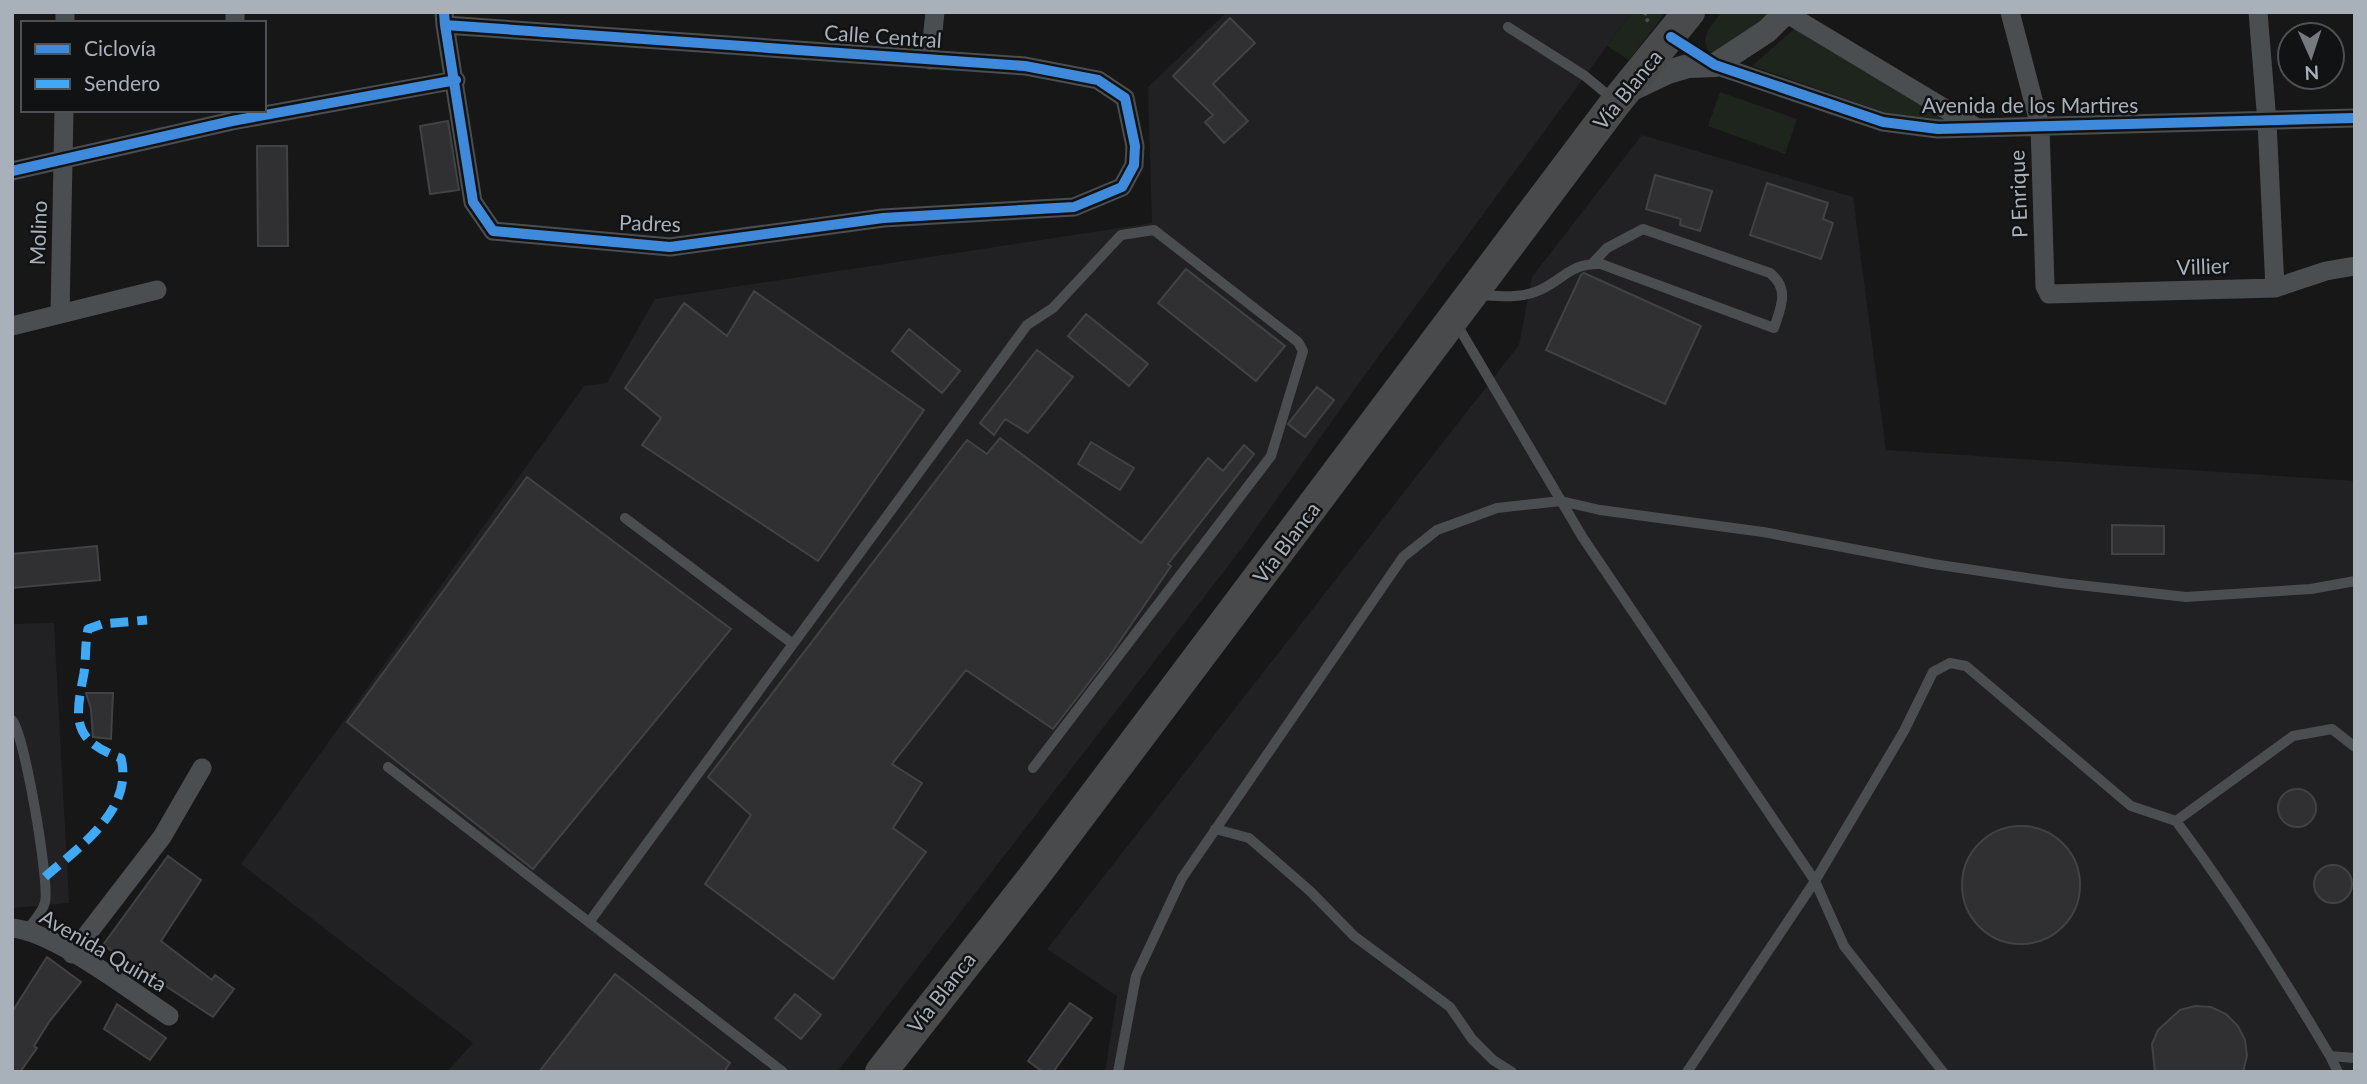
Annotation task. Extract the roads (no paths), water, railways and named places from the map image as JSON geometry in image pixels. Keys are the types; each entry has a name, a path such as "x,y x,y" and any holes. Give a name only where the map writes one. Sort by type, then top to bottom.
{"main road":[{"name":"Vía Blanca","path":"881,1072 1035,875 1455,321 1621,97 1689,12"}],"street":[{"path":"930,60 935,12"},
{"name":"P Enrique","path":"2010,12 2040,126 2045,286 2049,294"},
{"path":"2258,12 2267,122 2275,288"},
{"path":"1621,97 1678,69 1715,65 1767,31 1786,13 1978,129"},
{"name":"Calle Central","path":"445,18 1025,66 1098,80 1125,98 1135,146 1133,165 1122,187 1074,207"},
{"name":"Padres","path":"445,18 473,202 493,231 670,247 883,218 1074,207"},
{"path":"1671,37 1715,65"},
{"name":"Avenida de los Martires","path":"1715,65 1883,122 1938,129 2355,118"},
{"path":"266,111 456,80"},
{"name":"Molino","path":"60,314 64,112"},
{"path":"12,171 257,112"},
{"name":"Villier","path":"2049,294 2275,288 2326,271 2355,266"},
{"path":"12,326 157,290"},
{"path":"72,954 162,837 202,768"},
{"name":"Avenida Quinta","path":"20,929 72,954 169,1016"}],"lane":[{"path":"1508,27 1621,97"},
{"path":"1474,294 1508,297 1538,291 1580,264 1592,264 1601,264 1774,328 1784,298 1780,281 1770,272 1643,229 1607,248 1592,264"},
{"path":"590,921 1027,325 1053,308 1121,235 1154,230 1298,342 1303,351 1271,456 1033,768"},
{"path":"1455,321 1583,538 1815,881 1844,946 1943,1072"},
{"path":"1118,1072 1136,976 1182,878 1403,557 1437,530 1497,508 1561,501 1600,510 1763,532 1933,564 2061,583 2186,597 2311,589 2355,581"},
{"path":"625,518 793,644"},
{"path":"1687,1072 1815,881 1903,731 1933,672 1950,663 1966,666 2131,806 2176,821 2221,881 2271,956 2338,1072"},
{"path":"12,720 24,749 45,877 45,902 20,929"},
{"path":"2176,821 2293,736 2332,729 2355,747"},
{"path":"388,767 783,1072"},
{"path":"1216,829 1249,838 1310,891 1354,936 1450,1007 1472,1039 1493,1060 1512,1072"},
{"path":"2330,1056 2355,1058"}]}
